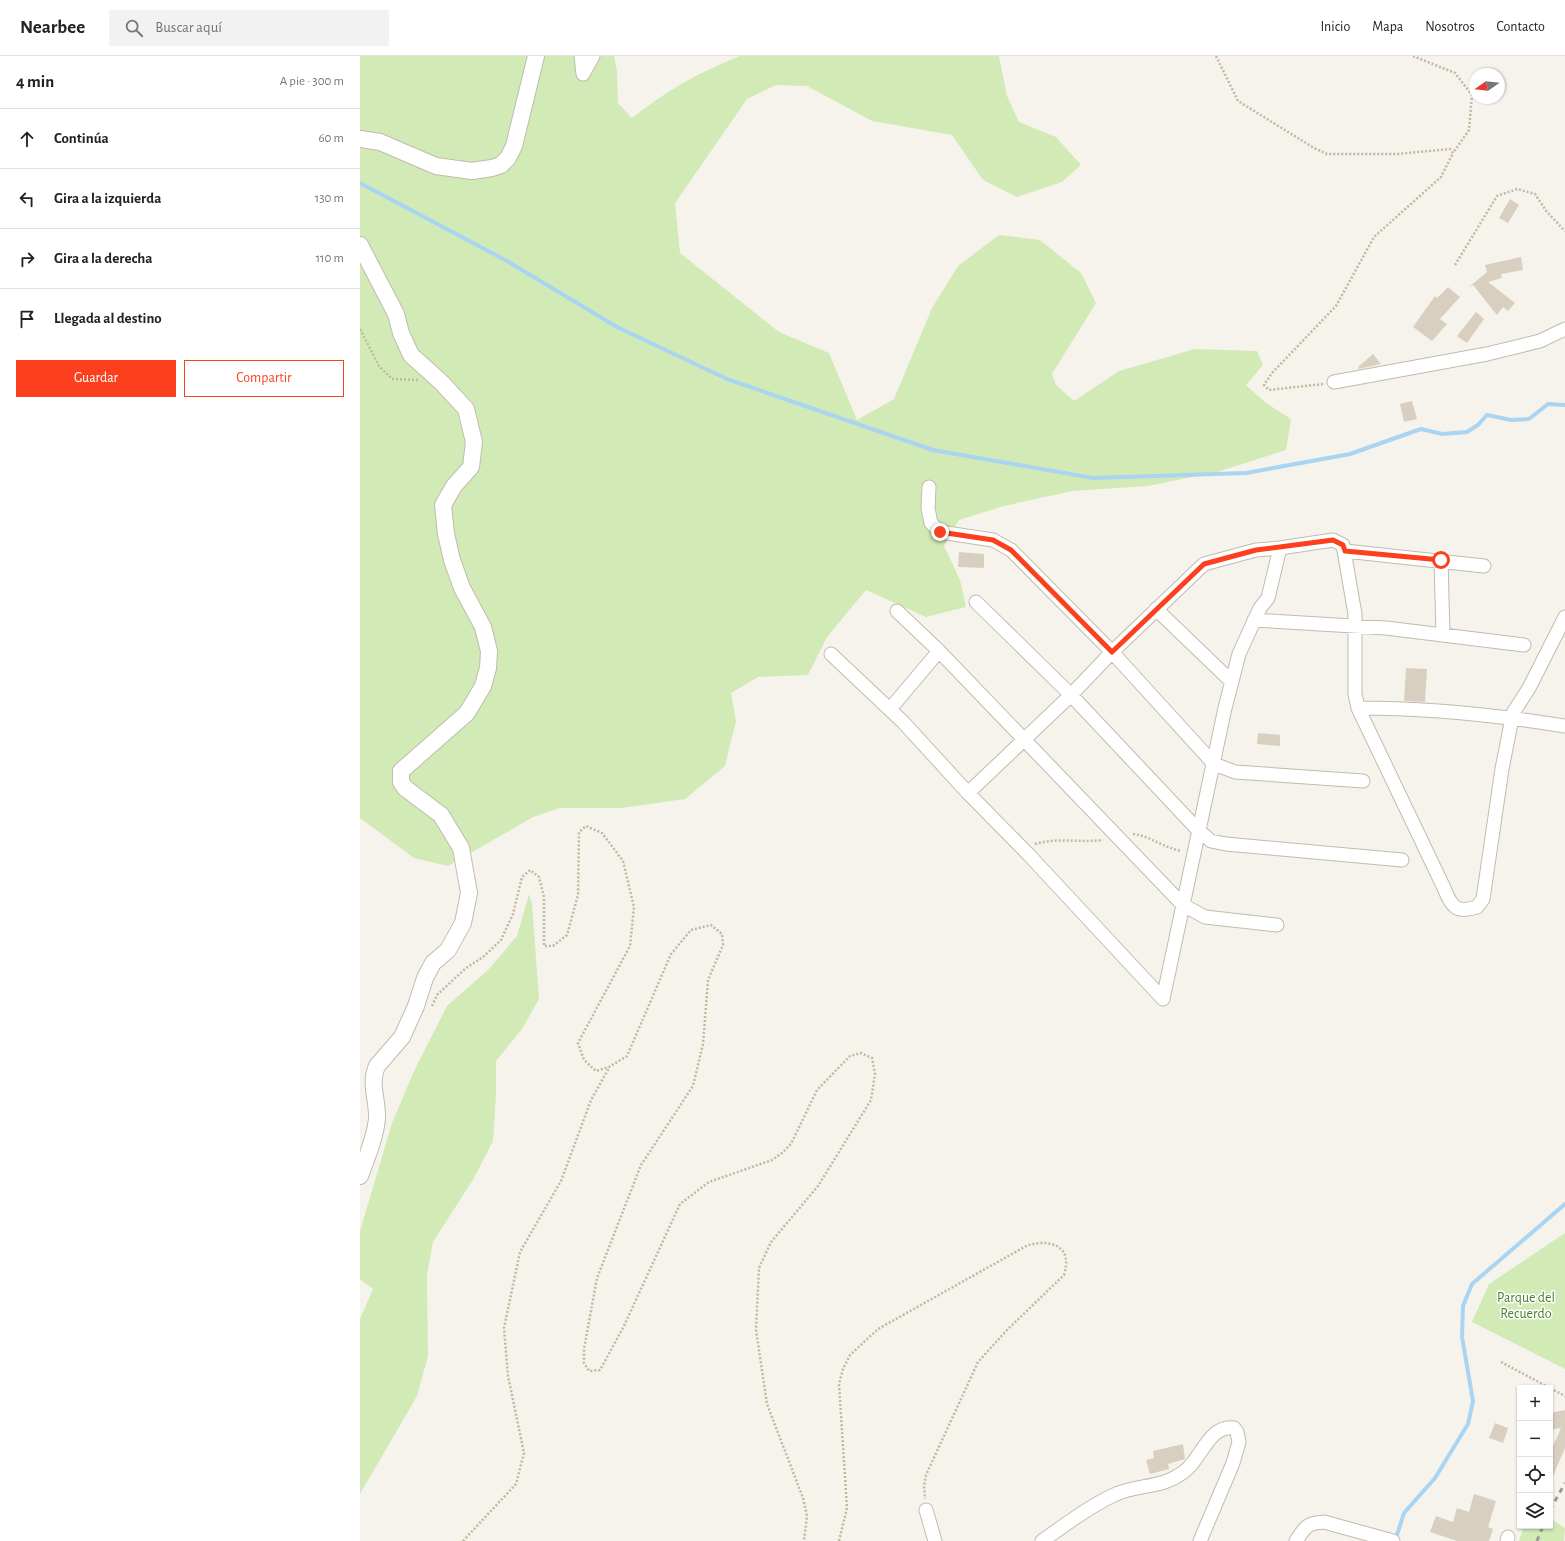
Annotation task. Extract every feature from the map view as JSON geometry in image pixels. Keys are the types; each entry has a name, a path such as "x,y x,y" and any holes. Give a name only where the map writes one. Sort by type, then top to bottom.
{"street":[{"path":"360,139 380,142 436,166 472,171 492,168 501,164 514,146 536,56"},
{"path":"581,56 583,74 593,56"},
{"path":"360,245 396,314 401,333 411,355 454,394 466,409 470,420 474,442 472,467 454,486 444,505 446,534 452,560 462,588 483,627 489,651 488,668 483,686 467,713 401,771 401,782 405,788 441,815 461,848 469,893 463,923 448,950 433,963 425,978 416,1006 402,1037 377,1066 374,1072 374,1096 377,1118 372,1141 360,1176"},
{"path":"1334,382 1486,354 1540,341 1565,329"},
{"path":"929,486 928,508 931,523 940,532 993,540 1011,550 1112,652 1214,764 1235,772 1363,781"},
{"path":"968,793 1071,695 1112,652 1204,564 1256,550 1333,540 1343,545 1345,551 1355,614 1355,694 1358,708 1448,900 1454,907 1463,910 1477,907 1483,899 1502,769 1513,713 1529,688 1565,617"},
{"path":"831,654 890,709 1163,998 1239,654 1260,608 1268,598 1280,548"},
{"path":"1345,551 1441,560 1484,566"},
{"path":"1441,560 1443,636"},
{"path":"976,602 1071,695 1199,831 1211,841 1226,844 1402,860"},
{"path":"1156,609 1232,682"},
{"path":"897,611 939,651 1025,739 1183,905 1205,916 1277,925"},
{"path":"1254,620 1386,628 1524,645"},
{"path":"890,709 939,651"},
{"path":"1358,708 1407,708 1512,718 1565,726"},
{"path":"1042,1541 1090,1508 1116,1494 1165,1483 1176,1477 1187,1470 1214,1434 1228,1427 1234,1428 1238,1432 1239,1442 1233,1463 1200,1541"},
{"path":"926,1510 935,1541"},
{"path":"1296,1541 1305,1527 1314,1522 1324,1522 1393,1541"}],"path":[{"path":"1216,56 1238,100 1314,148 1327,154 1397,154 1450,149 1453,153"},
{"path":"1334,382 1269,390 1264,385 1272,373 1336,306 1374,237 1441,177 1453,153 1469,130 1472,95 1455,73 1413,56"},
{"path":"1455,265 1496,196 1517,189 1536,194 1547,212 1565,231"},
{"path":"360,329 379,366 392,379 420,380"},
{"path":"432,1008 437,995 466,968 483,957 501,940 513,914 522,877 530,870 539,877 544,897 544,946 554,946 567,936 578,895 578,832 586,826 602,833 623,861 634,907 630,946 578,1043 584,1060 596,1071 609,1067 627,1056 671,954 691,930 711,925 722,934 723,945 708,980 703,1044 693,1086 640,1165 597,1278 584,1363 589,1371 600,1370 623,1328 680,1204 709,1182 772,1160 782,1153 791,1144 817,1090 850,1056 861,1053 872,1058 875,1074 871,1100 818,1186 771,1242 759,1268 756,1330 767,1404 803,1498 807,1516 804,1541"},
{"path":"463,1541 516,1484 524,1453 508,1376 504,1328 520,1252 560,1181 591,1100 609,1067"},
{"path":"839,1541 847,1508 839,1384 843,1369 850,1355 878,1329 1028,1245 1040,1242 1059,1246 1065,1254 1067,1266 1064,1275 1006,1331 978,1362 926,1475 924,1486 926,1510"},
{"path":"1501,1362 1565,1396"}],"green space":[{"path":"360,56 614,56 617,71 618,103 632,118 657,99 683,83 740,56 999,56 1007,96 1019,122 1056,137 1081,165 1062,182 1017,197 983,180 952,135 872,121 807,86 776,85 747,99 675,203 680,253 779,332 829,353 857,420 894,399 932,308 958,266 999,235 1040,240 1081,273 1096,303 1052,374 1056,385 1074,401 1119,371 1195,349 1257,351 1263,365 1246,385 1266,403 1291,419 1286,450 1217,472 1148,486 1072,491 1004,506 959,520 944,546 960,580 966,607 926,617 866,590 827,637 808,675 758,677 731,693 736,721 725,766 685,799 622,808 560,808 533,817 448,866 414,858 360,818"},
{"path":"529,894 532,904 539,999 522,1029 496,1061 496,1095 493,1141 474,1178 433,1242 427,1275 428,1356 417,1396 360,1494 360,1319 373,1289 360,1279 360,1231 392,1123 414,1071 447,1006 489,969 517,936"},
{"name":"Parque del Recuerdo","path":"1565,1233 1565,1369 1472,1322 1489,1284"},
{"path":"1553,1520 1565,1528 1564,1541 1519,1541 1523,1529 1553,1529"}],"building":[{"path":"1510,199 1519,205 1508,223 1499,218"},
{"path":"1521,257 1523,270 1501,274 1502,278 1488,282 1515,303 1508,311 1503,307 1497,315 1473,285 1469,287 1487,272 1485,265"},
{"path":"1448,287 1460,297 1440,319 1447,324 1432,341 1413,327 1435,296 1437,298"},
{"path":"1476,312 1484,319 1467,343 1457,336"},
{"path":"1373,354 1381,364 1359,369 1358,367"},
{"path":"1412,401 1417,419 1404,422 1400,404"},
{"path":"959,552 984,554 984,568 958,567"},
{"path":"1406,668 1427,669 1425,702 1404,701"},
{"path":"1258,733 1280,735 1280,746 1257,744"},
{"path":"1565,1410 1565,1448 1553,1476 1553,1446 1561,1428 1553,1429 1553,1412"},
{"path":"1495,1423 1508,1428 1503,1443 1489,1438"},
{"path":"1183,1444 1185,1459 1168,1464 1169,1469 1150,1474 1146,1460 1154,1458 1153,1451"},
{"path":"1474,1494 1496,1501 1488,1527 1493,1529 1489,1541 1457,1541 1430,1532 1436,1516 1453,1522 1457,1508 1469,1512"}],"waterway":[{"path":"360,183 507,261 617,327 727,379 933,450 1093,478 1246,473 1350,454 1421,429 1442,434 1467,432 1478,425 1487,415 1511,420 1529,419 1548,404 1565,405"},
{"path":"1395,1541 1404,1513 1435,1478 1468,1424 1473,1401 1462,1337 1463,1306 1472,1284 1565,1204"}],"railway":[{"path":"1553,1505 1565,1483"},
{"path":"1537,1541 1542,1529"}],"route":[{"path":"940,532 993,540 1011,550 1112,652 1204,564 1235,555 1256,550 1333,540 1338,541 1343,545 1345,551 1441,560"}]}
